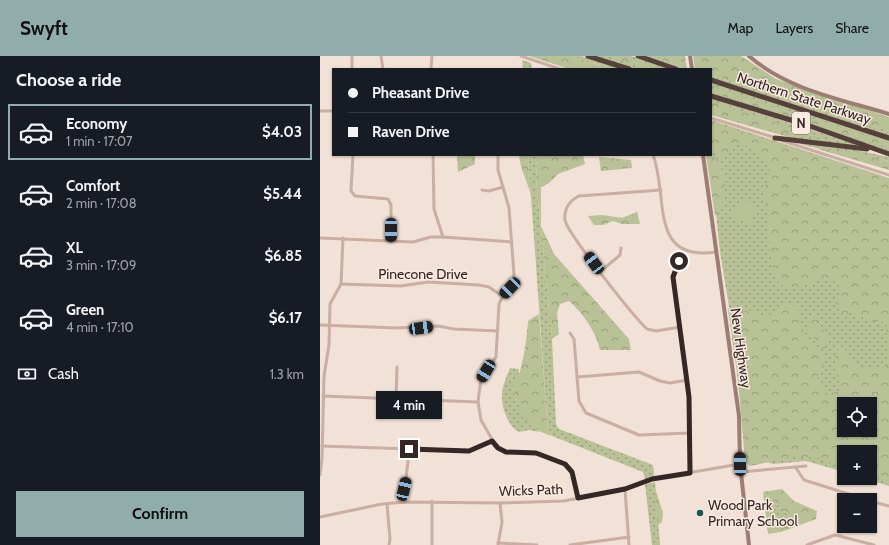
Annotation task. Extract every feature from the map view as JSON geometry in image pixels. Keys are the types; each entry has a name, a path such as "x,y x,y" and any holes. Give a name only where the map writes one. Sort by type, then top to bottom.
{"highway":[{"path":"588,56 625,68"},
{"path":"638,56 673,68"},
{"name":"Northern State Parkway","path":"712,80 889,138"},
{"name":"Northern State Parkway","path":"712,96 804,124 889,154"},
{"path":"775,138 883,152"}],"street":[{"path":"352,56 352,68"},
{"path":"381,56 383,68"},
{"path":"430,68 432,56"},
{"path":"521,56 557,68"},
{"path":"749,56 763,68 796,85 889,114"},
{"path":"690,58 692,68"},
{"path":"320,111 332,111"},
{"path":"712,118 889,175"},
{"path":"352,156 351,191 355,196 388,199 391,205 391,242"},
{"path":"433,156 434,209 443,237"},
{"path":"498,156 498,170 509,208 513,282 502,296 498,311 496,357 481,379 478,402 481,420 492,441 498,448 506,452 536,453 565,464 572,472 578,498"},
{"path":"654,156 657,163 668,234 684,251 699,254 716,252"},
{"name":"New Highway","path":"703,156 739,416 740,464 749,545"},
{"path":"482,190 489,190 503,186"},
{"path":"661,190 586,194 572,200 565,212 568,228 647,329 656,331 680,328"},
{"path":"320,238 413,242 431,237 443,237 512,242"},
{"path":"320,475 323,396 330,326 330,304 341,284 343,238"},
{"path":"601,271 620,255 621,248"},
{"path":"684,251 673,277 689,397 690,473"},
{"name":"Pinecone Drive","path":"341,284 401,286 439,282 489,287 502,296"},
{"path":"320,325 421,328 438,326 454,329 497,331"},
{"path":"570,333 574,339 580,406 592,417 639,435 690,433"},
{"path":"396,399 398,367"},
{"path":"577,377 639,372 660,381 670,383 687,380"},
{"path":"323,396 478,402"},
{"path":"322,446 469,451 492,441"},
{"path":"405,502 404,489 408,473 409,449"},
{"name":"Wicks Path","path":"320,517 405,502 432,501 500,503 564,501 625,489 652,479 740,464"},
{"path":"741,472 806,466"},
{"path":"796,468 804,480 846,493"},
{"path":"625,489 629,545"},
{"path":"432,501 432,545"},
{"path":"877,502 889,506"},
{"path":"500,503 502,522 498,544 538,545"},
{"path":"387,504 390,539 389,545"},
{"path":"808,545 835,535 874,545"},
{"path":"570,545 629,537"}],"green space":[{"path":"529,56 572,56 610,68 566,68"},
{"path":"572,56 581,56 619,68 610,68"},
{"path":"595,56 631,56 667,68 632,68"},
{"path":"607,56 623,56 658,68 643,68"},
{"path":"645,56 652,56 684,68 679,68"},
{"path":"652,56 685,56 687,68"},
{"path":"693,56 741,56 776,79 889,117 889,131 841,118 712,75 712,68 695,68"},
{"path":"522,60 531,63 532,68 523,68"},
{"path":"712,75 841,118 889,131 889,135 712,78"},
{"path":"712,82 889,140 889,151 712,94"},
{"path":"712,84 737,95 889,142 889,148 712,92"},
{"path":"712,97 855,144 795,139 712,115"},
{"path":"712,101 740,112 763,117 794,131 811,133 821,138 793,136 712,114"},
{"path":"712,120 889,178 889,486 877,482 877,445 837,445 837,470 806,461 773,464 754,459 720,252 710,156 712,156"},
{"path":"712,122 889,179 889,352 886,323 874,321 850,313 843,316 835,302 839,296 836,282 826,278 789,288 779,283 772,266 768,213 764,195 770,173 770,163 747,146 737,145 723,156 712,147"},
{"path":"802,143 856,150 889,157 889,161 800,144"},
{"path":"814,148 862,154 889,161 889,170"},
{"path":"457,156 475,156 475,164 458,172"},
{"path":"519,156 528,156 531,196 528,186"},
{"path":"528,156 538,156 536,179 552,339 556,424 559,429 653,465 654,476 645,479 643,472 552,436 548,431"},
{"path":"538,156 583,156 585,164 558,174 549,183 541,187 541,226 554,254 629,339 631,350 600,350 588,323 569,301 560,304 557,313 559,334 552,339 536,179"},
{"path":"706,156 720,158 726,180 721,211 715,216"},
{"path":"599,157 631,160 632,168 601,171"},
{"path":"745,201 759,209 750,223 733,219 732,209"},
{"path":"637,212 640,224 622,224 613,221 603,225 594,225 588,216 602,215 622,218"},
{"path":"786,303 795,306 801,313 798,324 824,359 824,368 817,376 825,395 842,390 835,365 837,350 846,350 854,361 866,368 871,369 885,367 889,361 889,482 877,478 877,445 837,445 837,465 815,457 794,457 750,466 745,461 738,380 728,309 739,312 757,310 761,318 771,314"},
{"path":"539,314 548,431 552,436 537,429 526,418 518,404 513,388 521,366 528,321"},
{"path":"816,316 818,317 818,328 828,331 825,342 828,352 825,353 806,328 809,322"},
{"path":"510,368 519,369 518,380 513,388 515,395 526,418 540,432 529,430 519,432 512,426 507,418 504,411 502,393"},
{"path":"655,482 660,545 652,545 645,484"},
{"path":"655,488 663,513 662,522 658,525 660,545 659,545"},
{"path":"782,489 794,501 817,511 816,519 781,532 768,534 763,492","holes":["768,499 773,500 789,516 788,520 778,521 775,527 771,526"]},
{"path":"768,498 773,500 789,516 788,520 775,527 771,526"}],"place":[{"name":"Wood Park Primary School","path":"700,513"}],"route":[{"path":"409,449 469,451 492,441 498,448 506,452 536,453 565,464 572,472 578,498 625,489 652,479 690,473 689,397 673,277 679,261"}]}
